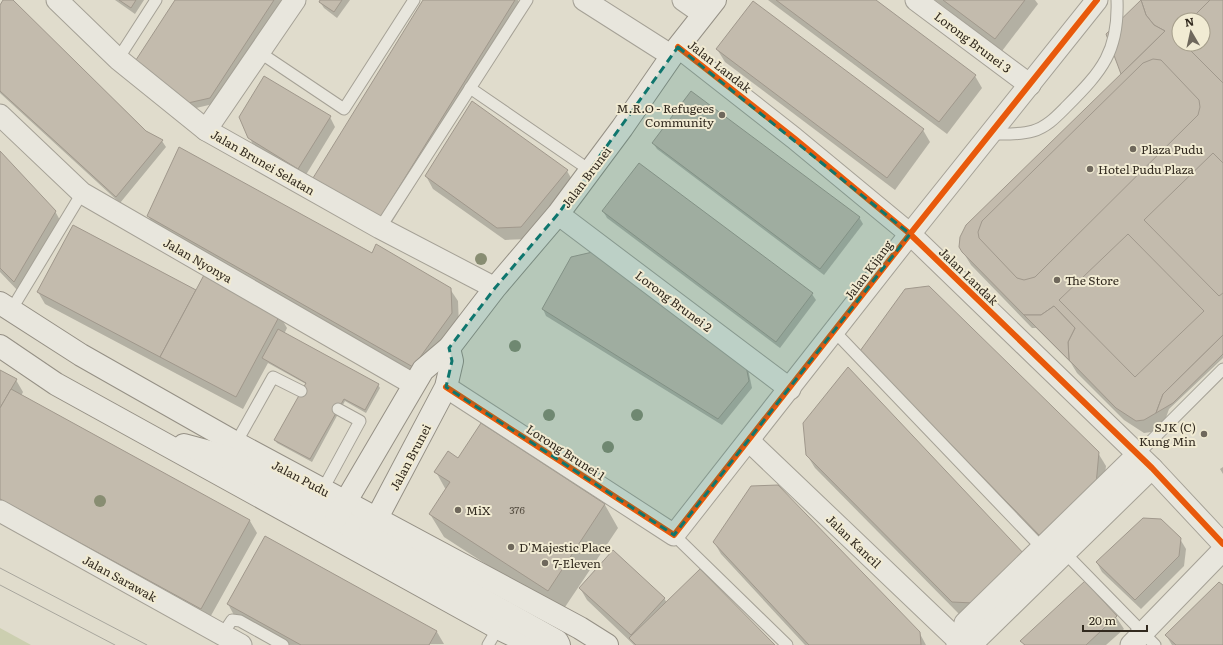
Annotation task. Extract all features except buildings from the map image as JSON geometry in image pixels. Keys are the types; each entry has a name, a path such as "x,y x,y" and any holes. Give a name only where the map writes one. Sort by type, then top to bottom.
{"main road":[{"name":"Jalan Brunei","path":"341,510 413,384 423,370 449,348 495,288 558,214 709,7"},
{"name":"Jalan Pudu","path":"5,307 81,355 236,443 324,489 341,510 372,527 580,628 607,645"},
{"path":"0,346 56,384 493,637 532,645"},
{"name":"Jalan Brunei","path":"372,527 446,387 452,362 449,348"},
{"path":"148,436 225,456 341,510"},
{"path":"372,527 557,641 559,645"}],"street":[{"name":"Jalan Brunei Selatan","path":"57,0 118,59 206,130 380,228 495,288"},
{"path":"206,130 295,0"},
{"name":"Jalan Landak","path":"584,0 675,52 794,138 910,234 1145,461 1223,544"},
{"path":"683,0 709,7"},
{"name":"Lorong Brunei 3","path":"916,0 1030,85"},
{"name":"Jalan Kijang","path":"674,536 835,332 910,234 1097,0"},
{"name":"Jalan Nyonya","path":"0,115 82,193 413,384"},
{"name":"Lorong Brunei 2","path":"558,214 790,389"},
{"name":"Lorong Brunei 1","path":"446,387 674,536"},
{"name":"Jalan Kancil","path":"749,441 960,644"},
{"path":"960,644 966,623 1042,548 1145,461"},
{"path":"960,644 978,637 1065,553 1145,461"},
{"name":"Jalan Sarawak","path":"0,511 241,645"},
{"path":"1143,641 1223,550"}],"lane":[{"path":"118,59 156,0"},
{"path":"259,52 344,109 414,0"},
{"path":"380,228 527,0"},
{"path":"991,134 1016,134 1034,131 1048,124 1100,71 1111,50 1118,20 1118,0"},
{"path":"470,88 591,170"},
{"path":"5,307 82,193"},
{"path":"835,332 1042,548"},
{"path":"1145,461 1223,368"},
{"path":"236,443 273,377 301,391"},
{"path":"324,489 360,421 338,409"},
{"path":"674,536 787,645"},
{"path":"1065,553 1143,641"},
{"path":"222,635 232,620 240,621 283,645"}],"highlighted area":[{"path":"678,47 910,234 674,535 446,387 452,361 449,348 495,288 558,214"}],"green space":[{"path":"0,628 31,645 0,645"}],"tram line":[{"path":"0,568 147,645"},
{"path":"0,585 115,645"}],"cycle path":[{"path":"446,387 674,535 910,234 1097,0"},
{"path":"678,47 794,138 910,234 1152,468 1223,544"}],"place":[{"name":"M.R.O - Refugees Community","path":"722,115"},
{"name":"Plaza Pudu","path":"1133,149"},
{"name":"Hotel Pudu Plaza","path":"1090,169"},
{"name":"The Store","path":"1057,280"},
{"name":"SJK (C) Kung Min","path":"1204,434"},
{"name":"MiX","path":"458,510"},
{"name":"D'Majestic Place","path":"511,547"},
{"name":"7-Eleven","path":"545,563"}]}
